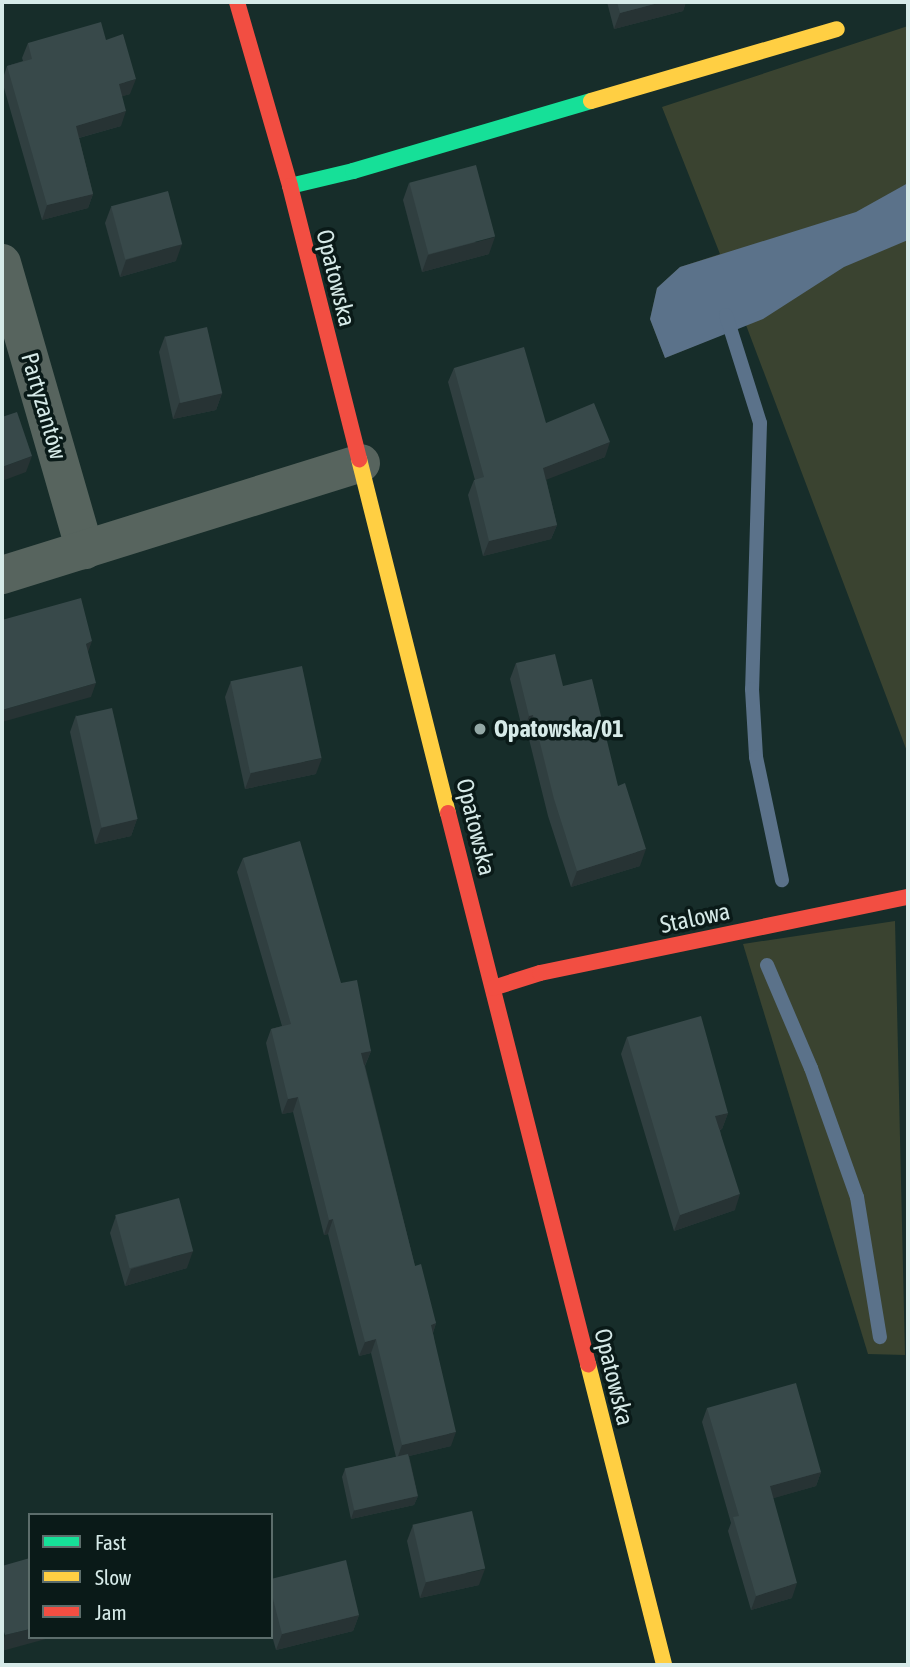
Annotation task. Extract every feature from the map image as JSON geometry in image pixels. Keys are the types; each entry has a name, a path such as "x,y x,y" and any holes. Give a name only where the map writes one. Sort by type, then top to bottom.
{"street":[{"name":"Opatowska","path":"237,2 290,186 664,1665"},
{"path":"290,186 353,171 837,29"},
{"name":"Partyzantów","path":"2,263 85,550"},
{"path":"2,575 361,463"},
{"name":"Stalowa","path":"492,988 540,974 908,897"}],"green space":[{"path":"908,26 908,754 746,325 665,358 650,319 657,288 680,267 720,254 662,107"},
{"path":"895,921 905,1355 868,1354 743,944"}],"water":[{"path":"908,183 908,240 844,267 763,319 665,358 650,319 657,288 680,267 856,212"}],"building":[{"path":"617,2 662,2 620,13"},
{"path":"101,22 106,40 123,34 136,79 119,84 126,111 76,126 93,194 47,205 7,66 32,59 28,43"},
{"path":"476,165 495,236 429,254 409,183"},
{"path":"168,191 182,244 125,259 111,206"},
{"path":"207,327 222,393 180,403 165,337"},
{"path":"524,347 546,423 594,403 610,442 543,468 557,525 489,541 474,480 484,477 454,368"},
{"path":"17,412 32,456 2,467 2,417"},
{"path":"81,598 92,641 86,644 96,683 2,710 2,620"},
{"path":"555,654 563,686 592,679 618,786 625,783 646,849 577,871 554,799 533,715 529,716 516,663"},
{"path":"302,666 322,758 250,773 231,681"},
{"path":"112,708 138,819 102,827 76,716"},
{"path":"300,841 341,983 357,980 371,1051 361,1053 415,1266 421,1264 436,1323 431,1325 456,1432 402,1445 376,1339 365,1342 333,1219 329,1220 298,1097 288,1099 271,1029 291,1024 243,858"},
{"path":"701,1016 728,1113 715,1116 740,1194 680,1215 627,1037"},
{"path":"179,1198 193,1251 129,1268 115,1215"},
{"path":"796,1383 821,1472 770,1486 797,1583 756,1596 733,1517 739,1516 707,1408"},
{"path":"408,1454 418,1496 354,1511 345,1469"},
{"path":"472,1511 485,1568 426,1582 413,1525"},
{"path":"28,1559 28,1629 5,1635 2,1632 2,1566"},
{"path":"346,1560 359,1615 282,1634 273,1599 273,1578"}],"waterway":[{"path":"726,315 760,423 752,689 756,757 782,880"},
{"path":"767,965 811,1068 857,1197 880,1337"}],"traffic: fast":[{"path":"290,186 353,171 591,101"}],"traffic: slow":[{"path":"591,101 837,29"},
{"path":"359,459 448,813"},
{"path":"588,1364 664,1665"}],"traffic: jam":[{"path":"237,2 290,186 359,459"},
{"path":"448,813 588,1364"},
{"path":"493,988 540,973 908,897"}],"place":[{"name":"Opatowska/01","path":"480,729"}]}
